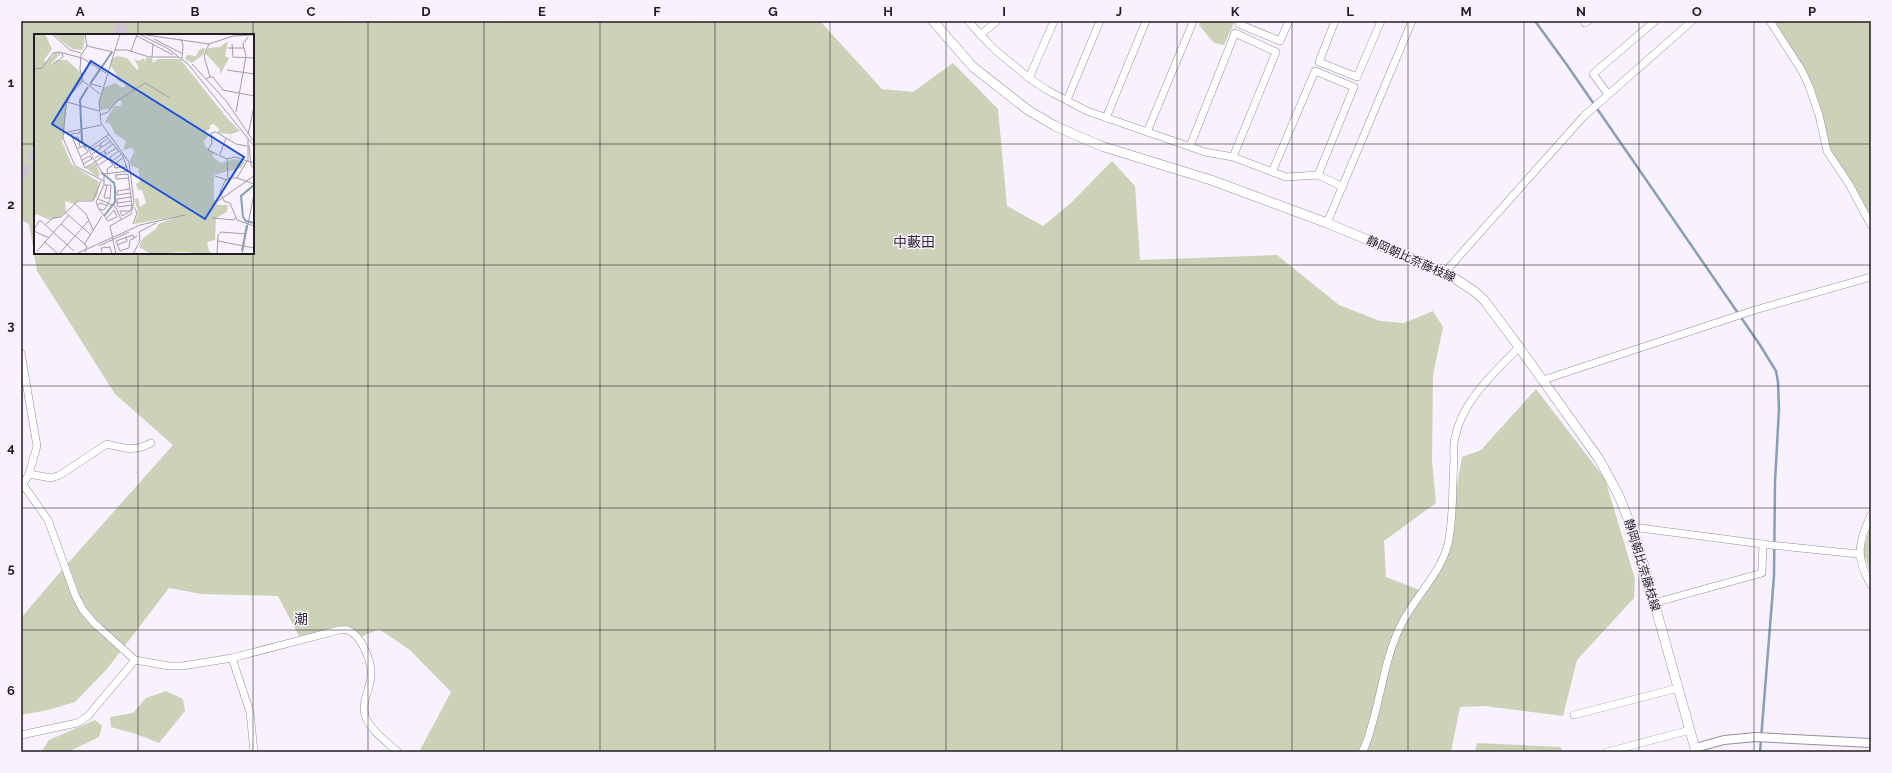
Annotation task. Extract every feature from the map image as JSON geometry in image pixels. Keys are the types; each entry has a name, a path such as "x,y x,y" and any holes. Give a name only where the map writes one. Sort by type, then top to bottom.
{"main road":[{"name":"静岡朝比奈藤枝線","path":"933,21 973,67 1028,110 1056,126 1101,146 1211,180 1327,223 1445,272 1464,282 1484,300 1599,459 1619,496 1632,527 1695,750"}],"street":[{"path":"968,21 980,35 1029,78 1047,90 1087,111 1205,152 1232,157 1286,177 1318,175 1343,187"},
{"path":"980,35 997,21"},
{"path":"1029,78 1054,21"},
{"path":"1067,100 1100,21"},
{"path":"1106,118 1146,21"},
{"path":"1147,132 1192,22 1191,21"},
{"path":"1241,21 1240,24 1280,41 1288,21"},
{"path":"1335,21 1319,62 1357,78 1380,21"},
{"path":"1327,223 1412,21"},
{"path":"1584,21 1585,23 1588,21"},
{"path":"1608,94 1593,74 1655,21"},
{"path":"1445,272 1591,110 1692,21"},
{"path":"1770,21 1802,71 1809,86 1819,115 1827,151 1849,184 1871,225"},
{"path":"1190,146 1235,33 1276,52 1232,157"},
{"path":"1272,172 1315,71 1354,87 1318,175"},
{"path":"1542,380 1755,310 1871,277"},
{"path":"1362,752 1366,745 1386,668 1400,626 1409,610 1442,563 1448,543 1451,515 1454,437 1476,392 1519,347"},
{"path":"21,353 37,446 29,474 22,487 48,520 76,596 83,610 94,623 136,660 169,666 182,666 232,658 339,630 348,630 359,639 369,663 371,676 364,711 366,719 374,730 398,752"},
{"path":"29,474 50,478 60,475 107,444 130,450 142,449 151,443"},
{"path":"1871,514 1863,531 1858,554 1871,585"},
{"path":"1632,527 1788,547 1858,554"},
{"path":"1654,603 1762,573 1767,544"},
{"path":"232,658 250,712 254,752"},
{"path":"21,735 77,723 88,716 136,660"},
{"path":"1574,715 1678,688"},
{"path":"1607,752 1690,730"},
{"path":"1695,750 1724,740 1756,736 1871,743"}],"green space":[{"path":"21,21 820,21 882,89 913,92 953,63 998,109 1007,206 1043,226 1071,203 1112,161 1135,186 1140,260 1277,255 1339,305 1380,321 1404,323 1433,311 1443,327 1433,375 1432,461 1436,503 1384,541 1386,577 1422,591 1441,565 1462,457 1481,450 1536,389 1605,479 1635,579 1634,598 1577,660 1563,716 1485,706 1460,707 1451,752 419,752 451,692 410,650 379,629 361,637 348,630 299,636 278,596 202,594 169,588 107,669 75,702 48,710 21,715 21,618 173,445 115,394 37,271 34,254 254,254 254,34 34,34 34,253 29,224 21,220"},
{"path":"1200,21 1235,21 1224,45 1214,43 1199,25"},
{"path":"1772,21 1871,21 1871,221 1829,147 1813,90 1789,44"},
{"path":"1871,523 1871,574 1863,552"},
{"path":"166,691 183,699 185,711 159,743 136,734 111,727 110,717 133,713 146,698"},
{"path":"95,720 102,726 99,737 68,752 41,752 49,740"},
{"path":"1477,743 1560,747 1563,752 1475,752"}],"waterway":[{"path":"1535,21 1760,345 1776,371 1779,409 1775,482 1774,576 1760,752"}],"tunnel":[{"path":"118,34 127,21"},
{"path":"21,175 34,155"}],"district":[{"name":"中藪田","path":"914,242"},
{"name":"潮","path":"301,619"}]}
